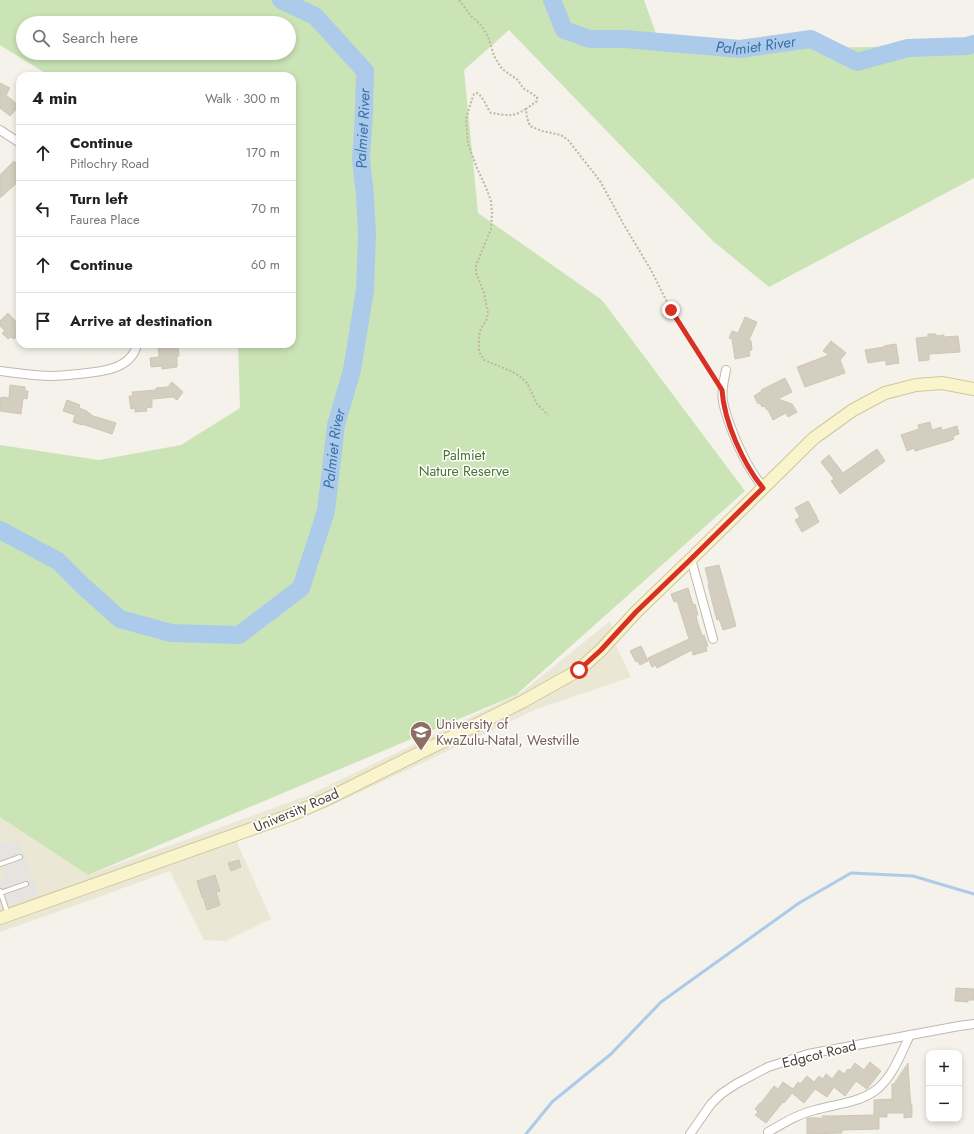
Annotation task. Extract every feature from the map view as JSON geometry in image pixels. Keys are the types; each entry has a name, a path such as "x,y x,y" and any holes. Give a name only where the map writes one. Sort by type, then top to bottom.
{"street":[{"path":"0,130 16,140"},
{"path":"0,371 55,376 103,371 116,368 123,364 130,358 135,348"},
{"path":"726,370 722,390 723,401 735,438 755,478 763,488"},
{"name":"University Road","path":"4,916 291,815 514,706 579,670 601,650 636,612 814,438 853,410 885,393 916,385 942,383 974,390"},
{"path":"691,559 713,639"},
{"name":"Edgcot Road","path":"690,1134 711,1104 721,1094 768,1067 788,1059 808,1054 974,1024"},
{"path":"768,1132 803,1114 861,1098 877,1089 892,1071 910,1035"}],"lane":[{"path":"0,864 20,857"},
{"path":"4,916 0,892 26,884"}],"path":[{"path":"459,0 472,17 480,24 488,36 494,56 502,69 518,80 523,88 537,97 537,101 526,110 516,115 509,116 491,113 481,95 477,93 474,94 466,119 468,144 491,201 492,214 491,229 476,265 476,273 484,293 488,313 486,321 478,336 479,352 484,360 513,372 522,378 527,383 538,404 548,415"},
{"path":"526,110 530,126 542,131 561,135 568,140 600,181 651,270 671,310 722,390"}],"shaded area":[{"name":"University of KwaZulu-Natal, Westville","path":"610,621 617,648 631,677 537,709 328,807 236,840 271,919 225,941 204,940 170,871 0,932 0,814 88,875 307,796 516,695 522,692"},
{"path":"18,839 39,895 0,909 0,880 7,878 0,858 0,845"}],"green space":[{"name":"Palmiet Nature Reserve","path":"0,0 644,0 658,39 740,49 870,47 974,43 974,178 769,287 713,241 509,30 464,70 478,213 602,300 745,491 516,695 88,875 0,817 0,445 99,460 181,445 240,408 238,348 296,348 296,72 44,72 24,60 296,60 296,16 16,16 16,55 0,45"}],"building":[{"path":"0,83 10,88 6,95 16,103 16,109 10,116 0,108"},
{"path":"14,161 16,163 16,184 0,198 0,175"},
{"path":"8,313 16,322 16,337 14,339 11,337 8,339 2,333 5,331 0,326 0,321"},
{"path":"745,317 757,322 749,340 751,341 752,350 749,351 750,356 735,359 732,339 729,338 732,331 738,333"},
{"path":"928,334 936,334 936,336 944,335 944,337 958,336 960,352 929,354 929,360 919,361 916,338 928,337"},
{"path":"831,341 846,353 840,360 845,373 805,387 797,367 829,355 823,351"},
{"path":"896,344 899,363 886,365 886,360 868,363 865,350"},
{"path":"158,348 178,348 179,356 177,356 177,367 162,369 162,366 151,367 150,358 159,357"},
{"path":"785,378 792,392 778,399 792,404 797,412 788,417 786,413 773,420 768,410 764,406 762,407 760,403 758,404 754,396 762,391 761,390"},
{"path":"172,382 183,392 177,400 173,397 152,399 152,407 146,408 147,411 135,412 135,408 131,409 129,396 133,396 132,392 156,390 156,388 168,387"},
{"path":"10,385 25,387 25,391 28,391 27,399 23,398 21,414 0,411 0,398 9,398"},
{"path":"67,400 80,405 79,408 87,411 91,414 90,415 116,423 112,434 73,422 75,415 63,411"},
{"path":"930,422 932,430 941,427 942,430 944,430 957,426 959,434 953,436 954,439 949,441 915,451 914,448 907,451 901,435 919,429 918,425"},
{"path":"877,449 885,461 840,494 831,481 834,479 821,462 829,455 843,473"},
{"path":"808,501 819,522 802,532 795,520 800,517 795,508"},
{"path":"719,565 736,626 723,630 719,619 717,620 705,568"},
{"path":"688,588 693,605 695,604 698,615 696,615 697,620 702,636 704,635 708,646 706,646 707,651 693,655 692,650 657,668 656,665 652,667 648,658 689,639 677,601 674,602 671,594"},
{"path":"641,646 648,661 640,665 638,661 636,662 630,651"},
{"path":"239,860 241,867 231,871 228,863"},
{"path":"215,875 220,891 216,892 220,905 207,910 197,881"},
{"path":"956,988 974,989 974,1000 968,1000 968,1002 955,1001"},
{"path":"870,1062 881,1071 867,1089 856,1081 845,1096 834,1087 827,1097 815,1089 804,1103 792,1093 766,1123 755,1115 758,1112 755,1109 774,1086 778,1089 783,1082 793,1089 798,1082 800,1084 807,1076 814,1082 819,1076 823,1079 826,1074 832,1079 839,1070 844,1074 848,1069 850,1070 855,1063 864,1070"},
{"path":"908,1063 912,1117 904,1118 904,1113 887,1113 887,1117 879,1117 879,1129 842,1130 842,1133 807,1134 807,1118 824,1118 822,1116 874,1115 874,1100 892,1099 892,1084 894,1084"}],"waterway":[{"name":"Palmiet River","path":"0,530 58,561 120,619 171,633 239,635 301,588 326,511 336,425 352,370 365,290 367,234 361,159 365,71 315,16 281,0"},
{"name":"Palmiet River","path":"552,0 564,30 590,39 625,39 740,49 811,39 857,62 908,48 967,46 974,44"},
{"path":"526,1134 552,1102 611,1054 661,1002 799,903 851,873 913,876 974,894"}],"place":[{"name":"University of KwaZulu-Natal, Westville","path":"421,752"}],"route":[{"path":"579,670 601,650 636,612 763,488 755,478 735,438 726,415 722,390 671,310"}]}
